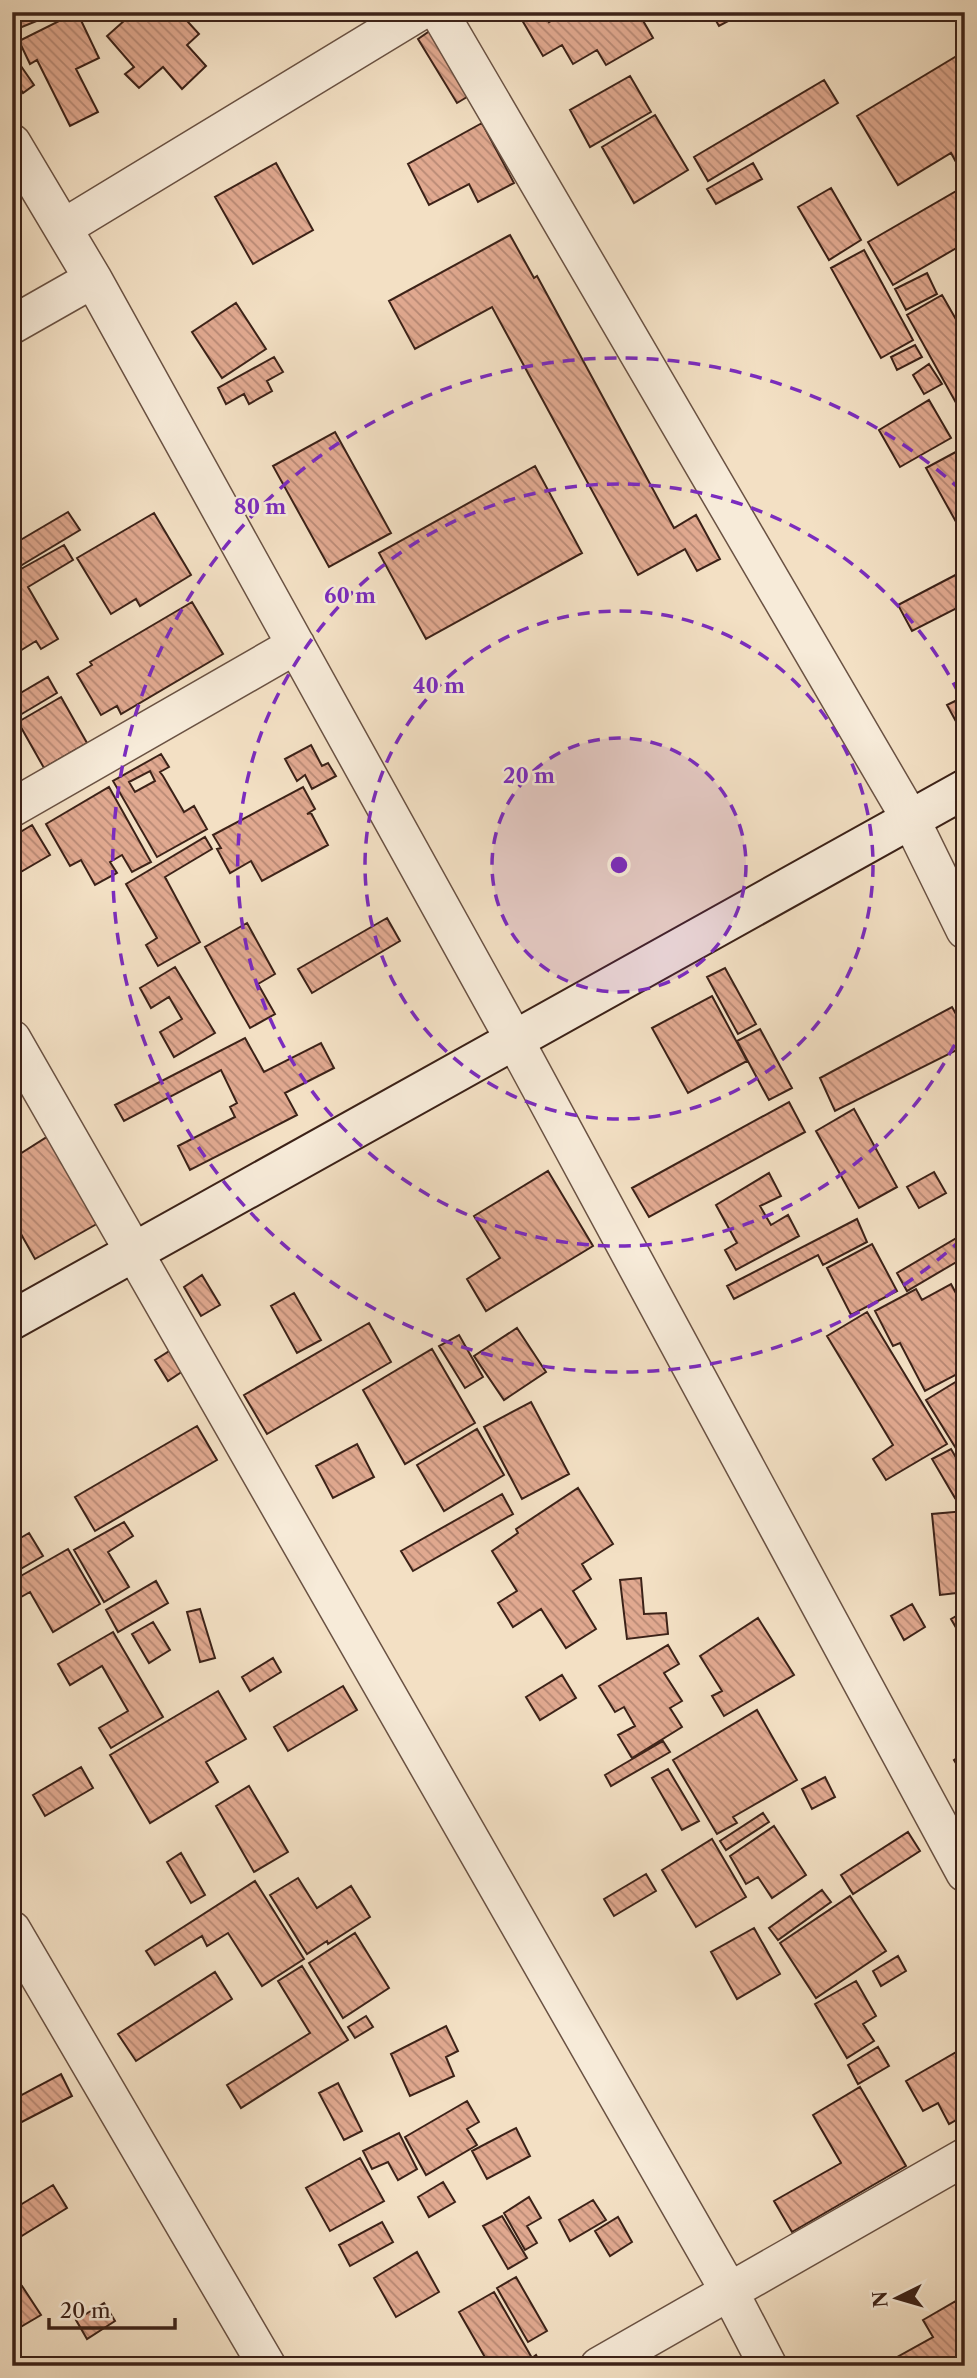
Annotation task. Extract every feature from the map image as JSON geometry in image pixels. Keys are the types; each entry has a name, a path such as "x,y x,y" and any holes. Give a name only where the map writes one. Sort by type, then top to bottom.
{"street":[{"path":"63,228 419,12"},
{"path":"439,12 911,820 965,930"},
{"path":"12,143 93,279 515,1041 965,1873"},
{"path":"12,325 93,279"},
{"path":"12,808 296,645"},
{"path":"12,1320 965,789"},
{"path":"12,1040 729,2291 768,2366"},
{"path":"12,1930 267,2366"},
{"path":"598,2366 965,2157"}],"building":[{"path":"12,12 47,12 49,16 12,31"},
{"path":"77,12 99,58 76,69 98,112 70,126 37,60 30,64 19,41"},
{"path":"134,12 179,12 199,34 187,45 206,66 182,89 163,67 139,88 125,74 134,67 107,36"},
{"path":"535,12 543,12 549,22 565,12 638,12 653,38 606,65 597,50 573,64 562,45 543,56 522,20"},
{"path":"711,12 729,12 732,19 719,26"},
{"path":"733,12 750,12 737,19"},
{"path":"437,26 477,91 457,103 418,39"},
{"path":"965,51 965,156 956,162 951,153 898,185 857,116"},
{"path":"12,53 34,85 23,93 12,76"},
{"path":"630,76 651,112 590,147 570,110"},
{"path":"824,80 838,103 708,181 694,157"},
{"path":"655,115 688,170 634,203 602,147"},
{"path":"482,123 514,183 478,202 469,184 429,205 408,164"},
{"path":"276,163 313,230 253,264 215,197"},
{"path":"753,163 762,179 716,204 707,189"},
{"path":"965,186 965,243 893,285 868,242"},
{"path":"831,188 861,240 829,260 798,207"},
{"path":"510,235 534,278 537,276 674,528 696,515 720,559 697,571 685,549 638,575 492,307 415,349 389,301"},
{"path":"864,250 913,340 881,358 831,268"},
{"path":"927,273 937,294 906,310 895,289"},
{"path":"942,295 965,335 965,419 907,315"},
{"path":"236,303 266,349 222,378 192,332"},
{"path":"915,345 922,357 897,370 891,357"},
{"path":"274,357 283,372 267,381 272,391 249,404 244,394 226,404 218,388"},
{"path":"929,364 942,384 924,394 913,375"},
{"path":"929,400 951,438 900,467 879,430"},
{"path":"335,432 391,533 329,567 273,466"},
{"path":"965,447 965,538 926,468"},
{"path":"535,466 582,553 426,639 379,553"},
{"path":"68,512 80,530 12,571 12,545"},
{"path":"154,513 191,575 140,606 136,599 111,614 77,558"},
{"path":"64,545 73,560 28,587 58,639 41,649 36,641 15,654 12,650 12,574"},
{"path":"965,570 965,604 912,631 898,605"},
{"path":"192,602 223,654 121,714 117,706 101,715 77,674 92,665 90,662"},
{"path":"48,677 57,693 15,718 12,713 12,698"},
{"path":"965,696 965,738 947,705"},
{"path":"61,697 87,743 44,768 18,722"},
{"path":"311,745 322,766 328,763 336,776 312,789 305,775 297,781 285,759"},
{"path":"161,754 169,767 160,772 184,812 194,806 207,829 157,857 113,781","holes":["150,771 155,781 135,792 129,782"]},
{"path":"109,787 151,862 132,872 122,855 110,862 117,873 95,885 81,860 70,866 46,824"},
{"path":"303,787 315,809 307,814 311,813 328,845 262,881 251,861 230,873 213,835"},
{"path":"32,825 50,855 12,877 12,837"},
{"path":"205,837 212,849 165,877 200,942 158,966 146,945 157,938 126,884"},
{"path":"387,918 400,941 312,993 298,969"},
{"path":"247,923 275,974 258,984 275,1014 250,1028 205,947"},
{"path":"175,967 215,1033 174,1057 160,1032 182,1019 169,997 151,1008 140,988"},
{"path":"725,968 756,1024 738,1034 707,977"},
{"path":"712,996 747,1061 688,1093 652,1028"},
{"path":"952,1007 965,1030 965,1046 835,1111 820,1078"},
{"path":"760,1029 792,1088 769,1100 737,1041"},
{"path":"245,1038 264,1072 321,1043 334,1068 285,1093 297,1115 190,1170 178,1146 235,1117 230,1107 237,1103 221,1070 124,1121 115,1105"},
{"path":"789,1102 805,1132 649,1217 632,1188"},
{"path":"854,1109 897,1187 859,1208 816,1131"},
{"path":"50,1135 102,1221 35,1259 17,1227 12,1230 12,1159"},
{"path":"548,1171 593,1246 486,1311 467,1279 500,1258 474,1216"},
{"path":"934,1172 946,1193 919,1208 907,1187"},
{"path":"769,1173 781,1196 760,1206 771,1225 788,1215 799,1236 736,1270 725,1250 737,1243 716,1205"},
{"path":"857,1219 867,1242 823,1265 818,1255 734,1299 727,1286"},
{"path":"965,1233 965,1257 907,1291 897,1273"},
{"path":"872,1244 897,1291 851,1315 827,1268"},
{"path":"202,1275 220,1305 201,1316 184,1287"},
{"path":"951,1284 965,1310 965,1370 925,1391 900,1343 893,1346 875,1311 916,1289 922,1300"},
{"path":"294,1293 321,1340 297,1353 271,1306"},
{"path":"867,1312 947,1444 886,1480 873,1459 893,1445 827,1336"},
{"path":"369,1323 391,1362 267,1434 244,1395"},
{"path":"517,1328 546,1372 504,1400 474,1356"},
{"path":"459,1335 483,1377 465,1388 439,1346"},
{"path":"432,1349 475,1423 405,1464 363,1390"},
{"path":"171,1350 183,1371 168,1381 155,1360"},
{"path":"962,1378 965,1382 965,1463 926,1400"},
{"path":"531,1402 569,1474 522,1499 484,1427"},
{"path":"197,1426 217,1460 95,1531 75,1497"},
{"path":"477,1429 504,1475 444,1511 417,1465"},
{"path":"357,1444 374,1477 333,1498 316,1466"},
{"path":"951,1449 965,1473 965,1492 955,1498 932,1459"},
{"path":"578,1488 613,1544 582,1564 591,1579 573,1591 596,1629 566,1648 541,1609 513,1627 498,1603 517,1591 492,1551 518,1533 516,1529"},
{"path":"502,1494 513,1514 413,1571 401,1551"},
{"path":"965,1511 965,1592 940,1595 932,1514"},
{"path":"124,1522 133,1536 108,1552 129,1587 104,1602 74,1550"},
{"path":"29,1533 43,1556 12,1574 12,1543"},
{"path":"68,1549 100,1604 53,1632 30,1592 12,1602 12,1581"},
{"path":"641,1578 644,1614 666,1613 668,1634 627,1639 620,1580"},
{"path":"156,1581 168,1603 118,1632 106,1610"},
{"path":"912,1604 925,1627 904,1640 891,1616"},
{"path":"200,1609 215,1658 200,1662 187,1612"},
{"path":"965,1611 965,1643 951,1619"},
{"path":"758,1618 794,1675 724,1716 712,1696 722,1691 700,1656"},
{"path":"153,1622 170,1650 149,1663 132,1634"},
{"path":"113,1632 163,1717 111,1748 99,1728 128,1711 102,1666 70,1685 58,1664"},
{"path":"668,1645 679,1664 664,1673 682,1701 670,1708 682,1727 632,1758 618,1735 635,1726 624,1707 615,1712 599,1686"},
{"path":"273,1658 281,1672 250,1691 242,1677"},
{"path":"562,1675 576,1698 540,1720 526,1697"},
{"path":"343,1686 357,1710 288,1751 274,1727"},
{"path":"218,1691 246,1739 206,1762 218,1782 150,1823 110,1755"},
{"path":"757,1710 797,1780 733,1817 737,1823 717,1834 673,1760"},
{"path":"663,1741 670,1752 611,1786 605,1775"},
{"path":"965,1753 965,1778 954,1760"},
{"path":"81,1767 93,1788 45,1816 33,1795"},
{"path":"668,1769 699,1821 682,1830 652,1778"},
{"path":"825,1777 835,1797 812,1809 802,1789"},
{"path":"249,1786 288,1852 254,1872 216,1806"},
{"path":"763,1813 769,1822 726,1850 720,1841"},
{"path":"774,1826 806,1875 772,1898 758,1877 746,1884 730,1856"},
{"path":"908,1832 920,1851 853,1894 841,1875"},
{"path":"712,1839 746,1897 696,1927 662,1870"},
{"path":"181,1853 205,1895 191,1903 167,1862"},
{"path":"646,1874 656,1891 614,1916 604,1899"},
{"path":"298,1878 317,1908 351,1886 370,1917 307,1954 270,1895"},
{"path":"255,1881 304,1959 262,1986 228,1933 207,1946 202,1936 155,1965 146,1951"},
{"path":"822,1890 831,1902 778,1940 769,1928"},
{"path":"850,1896 886,1951 816,1998 780,1943"},
{"path":"754,1928 780,1974 737,1999 711,1952"},
{"path":"355,1933 389,1988 343,2018 309,1963"},
{"path":"898,1956 906,1971 881,1986 873,1971"},
{"path":"302,1966 348,2040 241,2108 227,2085 310,2033 278,1981"},
{"path":"215,1972 232,1999 136,2061 118,2034"},
{"path":"856,1981 876,2016 863,2024 874,2041 847,2058 815,2004"},
{"path":"366,2016 373,2027 355,2038 348,2027"},
{"path":"446,2026 458,2051 446,2057 454,2076 410,2096 391,2054"},
{"path":"878,2047 889,2066 858,2084 848,2065"},
{"path":"965,2047 965,2115 949,2124 938,2103 923,2111 906,2081"},
{"path":"61,2074 72,2096 12,2127 12,2100"},
{"path":"338,2083 362,2131 344,2140 319,2093"},
{"path":"860,2087 906,2166 792,2232 774,2201 841,2163 813,2115"},
{"path":"467,2101 479,2122 467,2129 477,2145 426,2175 405,2137"},
{"path":"516,2128 530,2156 487,2179 472,2151"},
{"path":"399,2133 417,2169 398,2180 388,2162 372,2169 363,2151"},
{"path":"360,2158 384,2201 330,2231 306,2188"},
{"path":"443,2182 455,2202 429,2217 418,2197"},
{"path":"53,2185 67,2208 12,2242 12,2210"},
{"path":"529,2197 541,2218 527,2226 537,2243 525,2250 504,2213"},
{"path":"593,2200 606,2220 570,2241 559,2220"},
{"path":"502,2216 527,2258 508,2269 483,2226"},
{"path":"618,2217 632,2242 610,2256 595,2231"},
{"path":"382,2222 393,2242 350,2266 339,2245"},
{"path":"417,2252 439,2292 396,2317 374,2278"},
{"path":"516,2277 547,2331 528,2342 497,2288"},
{"path":"22,2286 41,2315 12,2332 12,2291"},
{"path":"494,2292 532,2358 536,2355 542,2366 490,2366 459,2312"},
{"path":"956,2301 960,2309 965,2307 965,2366 881,2366 933,2337 923,2320"},
{"path":"104,2303 115,2321 87,2339 76,2320"},
{"path":"37,2358 42,2366 26,2366"},
{"path":"197,2360 200,2366 185,2366"}]}
